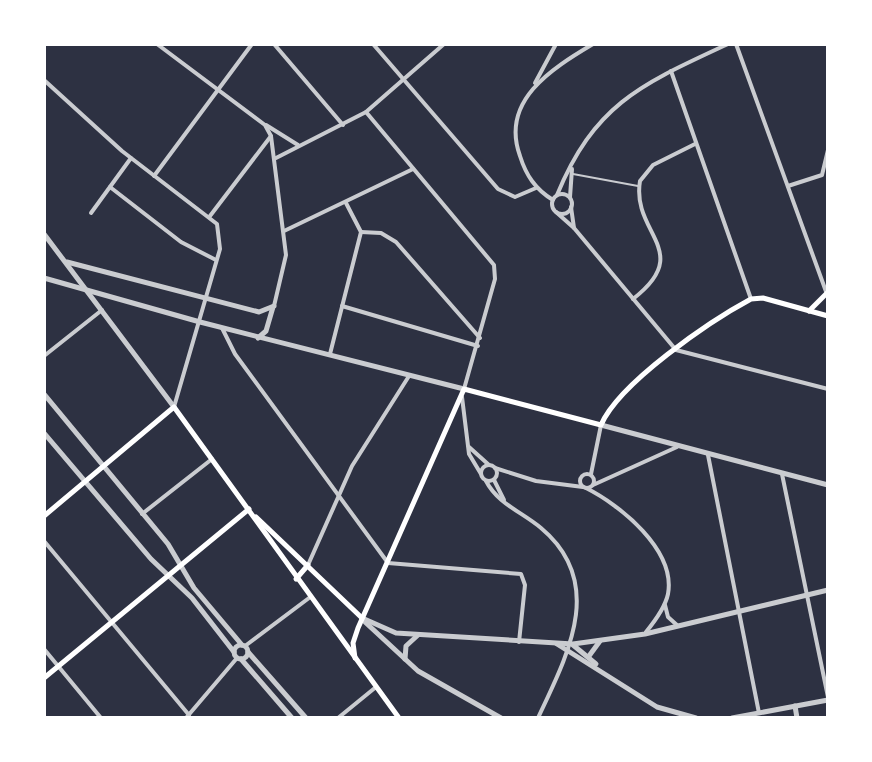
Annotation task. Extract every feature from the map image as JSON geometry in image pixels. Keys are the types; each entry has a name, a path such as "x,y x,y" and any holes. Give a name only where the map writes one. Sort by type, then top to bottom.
{"main road":[{"path":"809,311 827,295"},
{"path":"355,658 353,643 362,618 463,392 601,425 623,393 676,350 751,299 763,298 828,316"},
{"path":"44,516 174,407 309,598 399,718"},
{"path":"249,509 362,618"},
{"path":"44,678 249,509"},
{"path":"296,580 308,565"},
{"path":"343,643 353,643"}],"street":[{"path":"157,44 265,125 298,145"},
{"path":"154,176 252,44"},
{"path":"274,44 343,125"},
{"path":"373,44 504,194 515,197 536,188"},
{"path":"276,158 366,112 444,44"},
{"path":"556,44 515,118 514,132 523,164 536,188 555,197 570,198"},
{"path":"534,86 593,44"},
{"path":"728,44 626,96 605,113 592,130 555,197 556,212 574,228 676,350 828,389"},
{"path":"736,44 827,295"},
{"path":"671,71 751,299"},
{"path":"44,80 131,158 210,216 219,231 217,260 174,407"},
{"path":"366,112 494,265 495,279 463,392 467,445 481,474 504,503 546,532 569,563 576,589 571,648 538,718"},
{"path":"258,338 267,328 285,263 276,158 265,125"},
{"path":"210,216 271,136"},
{"path":"633,300 657,278 662,264 639,187 653,165 695,144"},
{"path":"788,186 822,175 828,150"},
{"path":"91,213 131,158"},
{"path":"572,167 570,198 574,228"},
{"path":"284,231 413,169"},
{"path":"110,187 181,242 217,260"},
{"path":"330,354 361,232 346,203"},
{"path":"556,212 565,213 571,207"},
{"path":"361,232 381,233 396,242 480,338"},
{"path":"44,234 174,407"},
{"path":"66,261 259,312 274,306"},
{"path":"44,278 258,338 411,374 463,392"},
{"path":"342,306 478,346"},
{"path":"44,356 102,310"},
{"path":"259,312 276,342"},
{"path":"222,328 235,354 388,563 521,574 525,585 519,642"},
{"path":"308,565 338,494 364,444 411,374"},
{"path":"44,394 172,549 179,565 246,648 306,718"},
{"path":"593,485 592,460 601,425 828,485"},
{"path":"44,433 292,718"},
{"path":"467,445 489,465 510,474 585,487 677,447"},
{"path":"708,455 759,713"},
{"path":"142,514 212,459"},
{"path":"592,460 582,476 585,487 614,504 646,535 666,572 668,617 678,626"},
{"path":"481,474 483,467 489,465"},
{"path":"495,468 495,479 504,503"},
{"path":"486,481 510,474"},
{"path":"732,718 828,699 782,474"},
{"path":"563,485 582,476 612,477"},
{"path":"44,541 188,716 237,656 309,598"},
{"path":"571,648 604,639 645,634 828,590"},
{"path":"645,634 665,603"},
{"path":"362,618 389,632 556,644 589,656 600,668"},
{"path":"362,618 405,660 435,682 501,718"},
{"path":"405,660 406,646 419,634"},
{"path":"589,656 604,639"},
{"path":"237,656 246,648"},
{"path":"571,648 657,707 696,718"},
{"path":"44,649 101,718"},
{"path":"338,718 376,687"},
{"path":"795,706 797,718"}],"lane":[{"path":"572,174 639,187"}]}
